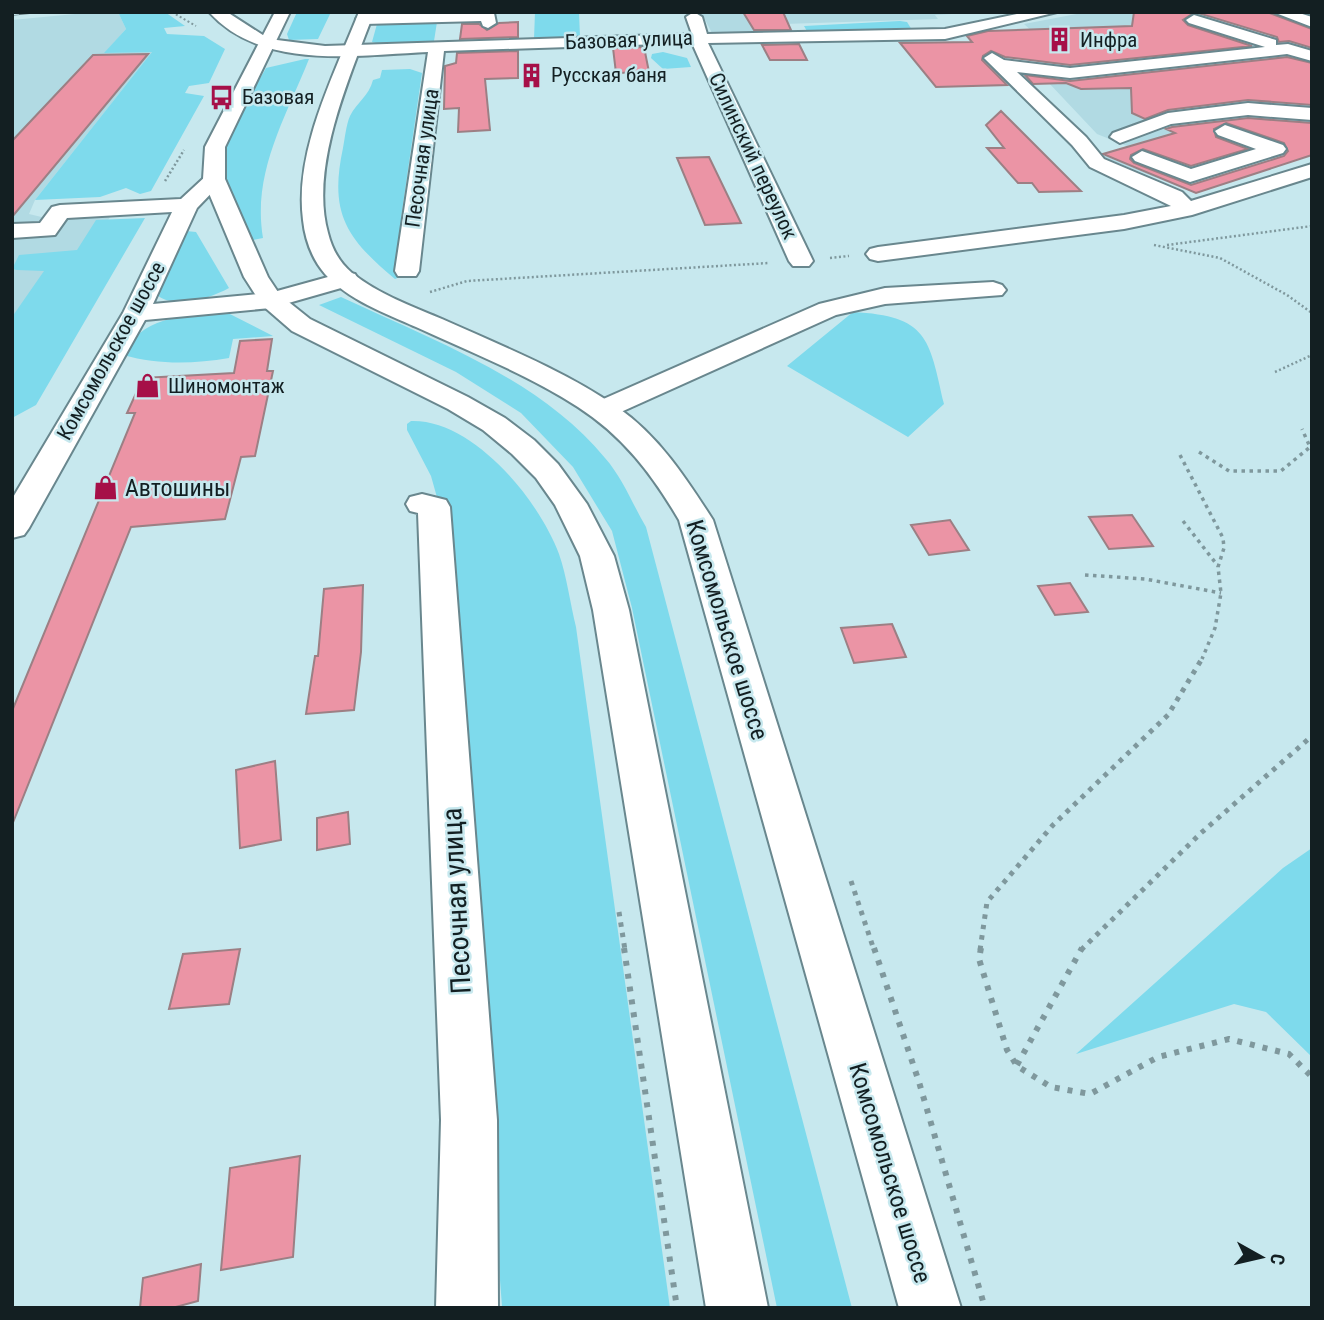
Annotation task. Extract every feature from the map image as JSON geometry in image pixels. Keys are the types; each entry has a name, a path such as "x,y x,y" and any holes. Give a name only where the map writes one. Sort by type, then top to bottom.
{"main road":[{"name":"Базовая улица","path":"216,12 265,43 301,51 441,51 487,33 698,38 952,35 1050,12"},
{"path":"283,12 265,43 215,147 214,179 256,277 271,300 301,325 494,424 547,471 571,504 597,556 611,610 737,1308"},
{"name":"Силинский переулок","path":"691,12 700,32 698,38 801,261"},
{"path":"1280,12 1312,22"},
{"path":"940,14 952,35 995,61 1104,167 1174,197 1186,208"},
{"name":"Песочная улица","path":"407,271 441,51 452,15"},
{"path":"365,16 489,16 487,33"},
{"name":"Комсомольское шоссе","path":"365,16 322,142 314,178 312,213 320,241 333,268 369,296 542,376 602,410 645,443 696,520 930,1308"},
{"path":"1194,19 1312,56"},
{"path":"995,61 1070,73 1288,48"},
{"path":"441,51 470,58"},
{"path":"1120,137 1168,119 1248,109 1312,114"},
{"path":"1079,141 1122,149 1190,176 1276,149 1225,131"},
{"path":"1198,149 1235,162"},
{"path":"877,254 1124,222 1186,208 1312,170"},
{"name":"Комсомольское шоссе","path":"12,527 136,313 187,205 214,179"},
{"path":"12,231 47,230 60,212 187,205"},
{"path":"136,313 271,300 346,279"},
{"path":"602,410 828,309 885,296 993,290"},
{"name":"Песочная улица","path":"422,504 434,507 469,1120 467,1308"}],"path":[{"path":"1163,246 1312,226"},
{"path":"1143,243 1220,258 1287,295 1312,313"},
{"path":"422,295 467,281 877,254"},
{"path":"1275,372 1312,355"},
{"path":"1199,452 1229,471 1281,471 1310,447 1302,429"},
{"path":"1180,455 1223,538 1224,548 1218,567 1221,593 1215,628 1201,661 1168,715 1053,825 987,902 979,959 1007,1050 1017,1066 1051,1087 1090,1094 1158,1056 1229,1039 1289,1054 1312,1077"},
{"path":"1183,521 1218,567"},
{"path":"1085,575 1144,579 1221,593"},
{"path":"1017,1066 1084,945 1229,808 1312,736"},
{"path":"617,899 677,1308"}],"shaded area":[{"path":"118,12 126,29 105,53 153,51 35,200 29,214 54,220 110,217 12,383 12,20"},
{"path":"118,12 165,12 185,26 164,28 167,34 204,36 225,49 209,83 189,86 185,93 204,96 151,191 140,194 126,188 100,197 35,200 152,52 104,53 126,29"},
{"path":"297,12 331,12 318,39 289,40 287,34"},
{"path":"535,12 579,12 580,37 534,39"},
{"path":"701,12 984,12 935,15 938,19 784,24 789,33 713,35"},
{"path":"1087,12 1249,12 1312,31 1312,155 1196,193 1102,157 1127,146 1097,134 1031,64 1058,55 1024,24"},
{"path":"384,21 437,22 434,41 383,45 372,42 377,24"},
{"path":"907,22 912,30 808,33 804,26"},
{"path":"663,52 687,58 691,67 663,69 651,58 652,54"},
{"path":"309,59 266,169 261,214 263,238 253,240 227,183 223,159 226,139 266,68"},
{"path":"410,69 422,73 401,218 402,276 395,279 364,250 345,222 338,190 339,171 349,120 373,80 380,78 382,70"},
{"path":"145,218 36,405 12,418 12,317 44,271 12,269 19,255 77,250 96,220"},
{"path":"186,231 196,232 229,288 202,299 171,301 155,293"},
{"path":"341,297 482,364 549,405 605,458 622,482 646,527 852,1308 777,1308 632,608 612,531 573,467 521,413 456,372 319,305"},
{"path":"220,309 273,336 233,339 229,358 216,360 163,362 123,355 130,342 151,326 177,317"},
{"path":"853,312 878,314 911,325 928,347 944,404 908,437 787,366"},
{"path":"411,421 434,424 457,433 501,466 536,510 562,563 576,627 670,1308 502,1306 468,867 447,533 431,476 407,430 407,424"},
{"path":"1312,848 1312,1057 1266,1012 1234,1004 1076,1054 1283,868"}],"building":[{"path":"743,12 783,12 791,30 754,30"},
{"path":"1134,12 1195,12 1183,20 1188,25 1252,46 1070,65 1005,57 991,51 983,56 982,60 1007,85 936,87 900,43 972,42 967,36 988,31 1132,26"},
{"path":"1195,12 1267,12 1312,29 1312,48 1289,41 1279,42 1277,37"},
{"path":"518,22 518,37 460,39 462,24 479,24 487,30 499,23"},
{"path":"799,44 807,60 770,60 762,45"},
{"path":"644,47 649,72 616,73 613,48"},
{"path":"518,51 518,78 485,79 490,130 458,132 459,108 444,109 445,66 456,63 457,53"},
{"path":"148,54 12,217 12,141 93,55"},
{"path":"1287,57 1312,63 1312,105 1248,100 1168,110 1145,119 1132,113 1131,88 1081,89 1066,83 1033,84 1025,75 1070,81"},
{"path":"1001,111 1081,191 1039,192 1032,183 1018,183 987,148 1004,148 986,125"},
{"path":"1248,118 1312,123 1312,155 1196,193 1103,154 1175,133 1166,129","holes":["1226,123 1284,143 1288,151 1284,156 1191,185 1134,163 1130,159 1131,155 1143,149 1191,166 1248,149 1216,137 1214,129"]},
{"path":"709,157 741,223 705,225 677,158"},
{"path":"272,339 267,371 273,371 255,456 241,457 225,519 131,527 12,825 12,711 135,413 127,413 143,378 234,373 240,341"},
{"path":"1132,515 1153,546 1109,549 1089,517"},
{"path":"950,520 969,550 929,555 911,525"},
{"path":"1070,583 1088,612 1055,615 1038,586"},
{"path":"363,585 361,652 354,710 306,714 315,656 318,656 324,589"},
{"path":"892,624 906,657 854,663 841,628"},
{"path":"275,761 281,840 240,848 236,770"},
{"path":"348,812 350,844 317,850 317,818"},
{"path":"240,949 229,1004 169,1009 183,954"},
{"path":"300,1156 293,1257 221,1270 230,1168"},
{"path":"201,1264 198,1301 172,1308 140,1308 143,1278"}],"railway":[{"path":"12,14 32,12"}],"place":[{"name":"Инфра","path":"1060,40"},
{"name":"Русская баня","path":"531,75"},
{"name":"Базовая","path":"222,97"},
{"name":"Шиномонтаж","path":"148,386"},
{"name":"Автошины","path":"105,488"}]}
